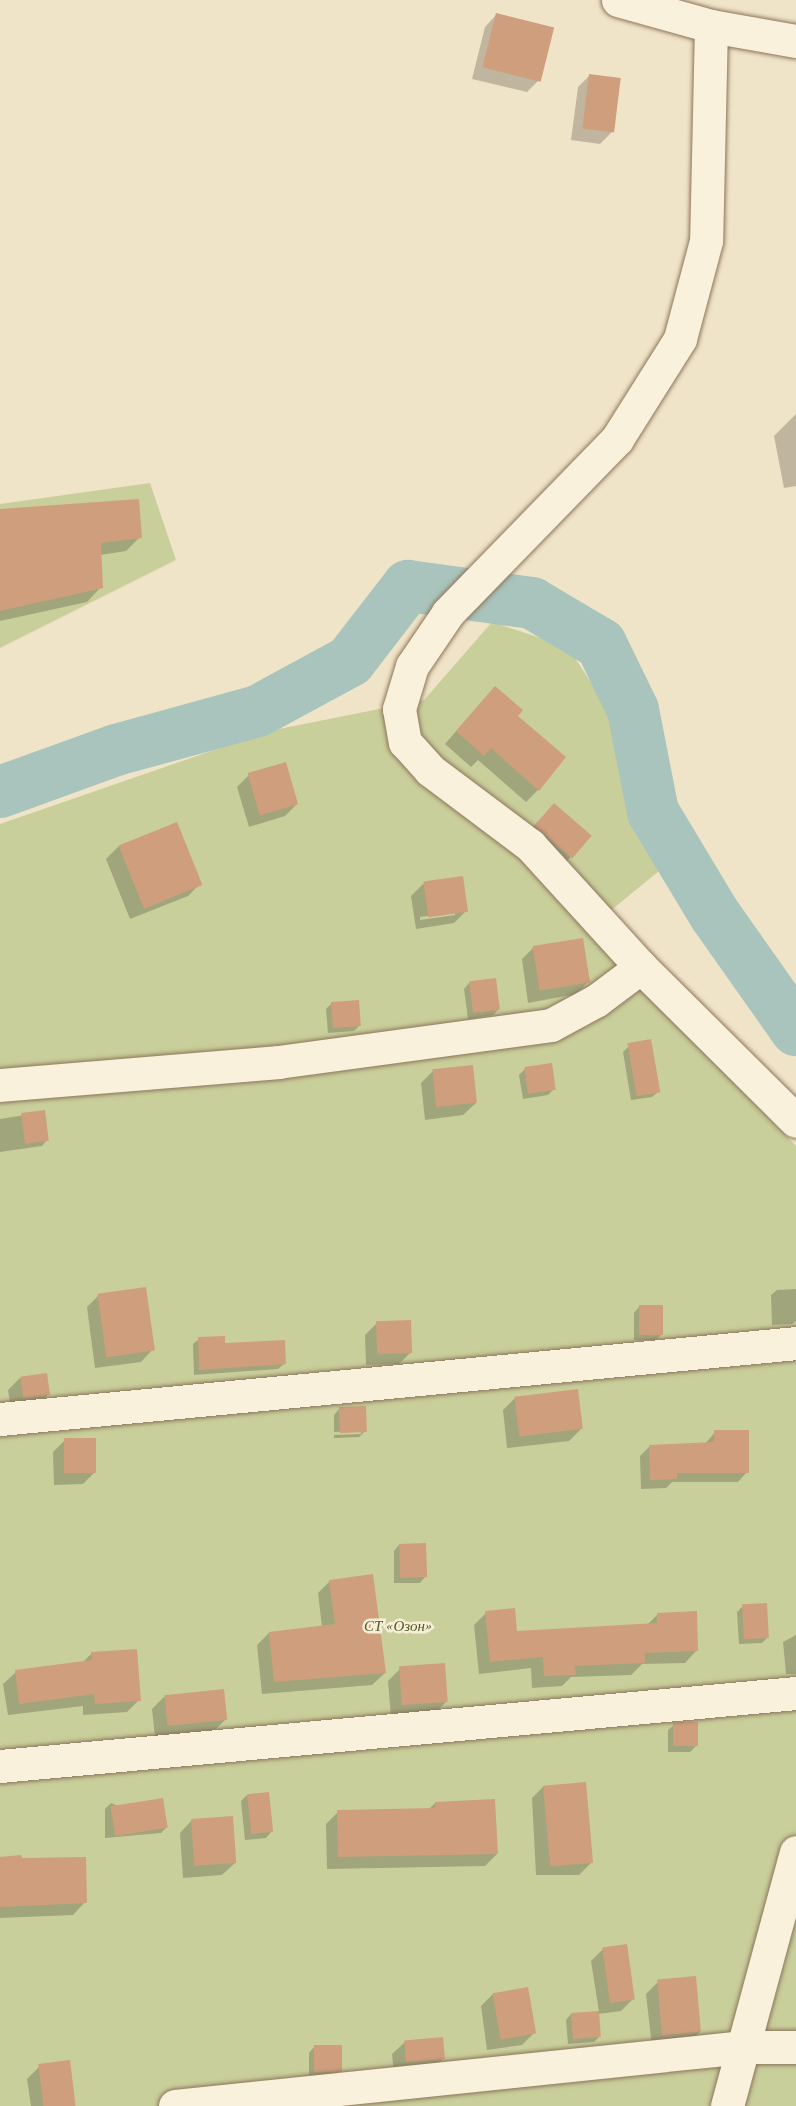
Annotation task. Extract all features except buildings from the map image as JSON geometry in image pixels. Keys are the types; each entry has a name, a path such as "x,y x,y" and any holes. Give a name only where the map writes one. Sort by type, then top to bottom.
{"street":[{"path":"618,0 711,26 796,41"},
{"path":"711,26 706,241 680,339 617,439 448,613 412,666 399,709 405,742 430,770 530,845 641,967 796,1121"},
{"path":"0,1085 278,1062 551,1025 597,1000 641,967"},
{"path":"0,1419 796,1343"},
{"path":"0,1766 796,1693"},
{"path":"727,2106 796,1852"},
{"path":"176,2106 744,2048 796,2047"}],"green space":[{"path":"150,483 176,560 0,648 0,504"},
{"name":"СТ «Озон»","path":"492,622 568,647 612,715 664,867 588,929 796,1146 796,2106 0,2106 0,824 269,731 424,700"}],"waterway":[{"path":"0,792 116,750 258,711 350,661 408,586 532,603 601,644 633,710 653,812 715,915 796,1030"}]}
